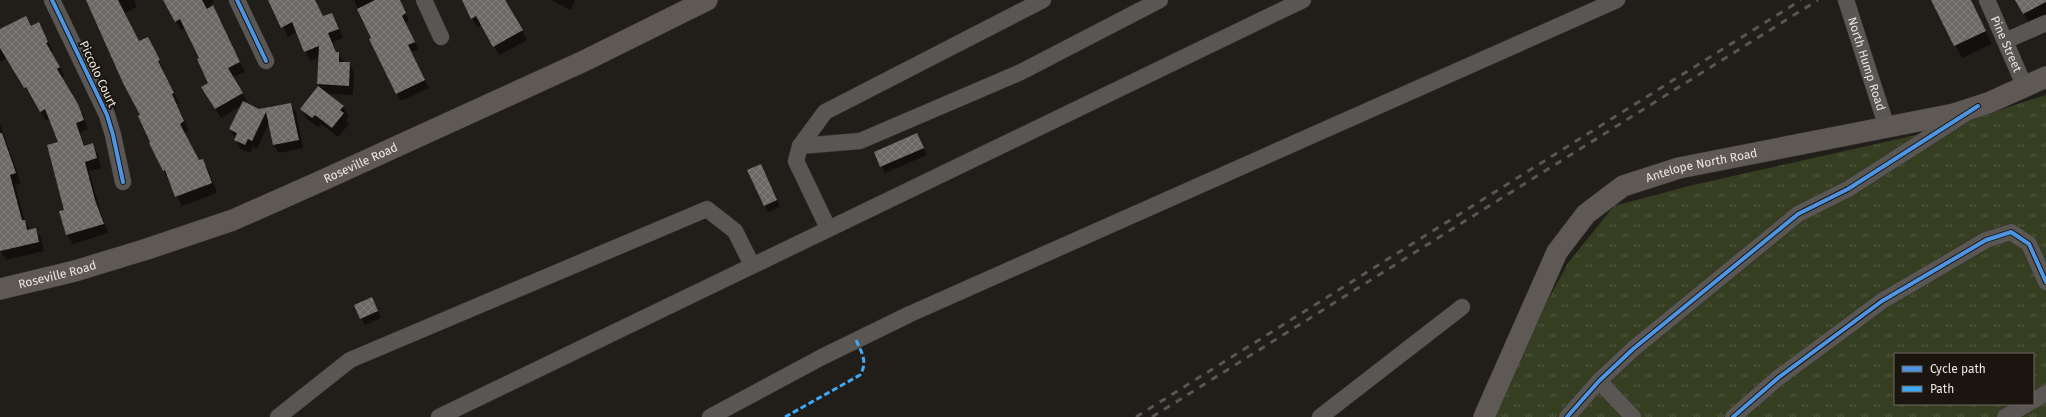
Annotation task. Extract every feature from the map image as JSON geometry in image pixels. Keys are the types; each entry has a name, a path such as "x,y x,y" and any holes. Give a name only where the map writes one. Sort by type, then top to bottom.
{"main road":[{"name":"Roseville Road","path":"0,289 69,272 147,249 233,220 584,61 707,0"},
{"name":"Antelope North Road","path":"1484,417 1557,252 1586,214 1605,198 1623,186 1679,168 1954,114 2026,87 2046,77"}],"street":[{"name":"Piccolo Court","path":"52,0 107,115 123,182"},
{"path":"237,0 266,61"},
{"path":"424,0 441,36"},
{"path":"828,228 796,161 800,146 825,112 1043,0"},
{"path":"800,146 860,141 1021,72 1160,0"},
{"path":"439,417 1303,0"},
{"path":"710,417 822,357 910,314 1617,0"},
{"name":"North Hump Road","path":"1846,0 1887,128"},
{"name":"Pine Street","path":"1987,0 2026,87"},
{"path":"2005,41 2046,23"},
{"path":"1567,417 1599,381 1633,349 1798,214 1848,189 1978,106"},
{"path":"278,417 350,360 707,208 735,231 752,265"},
{"path":"1733,417 1778,378 1882,301 1986,240 2011,232 2029,244 2046,282"},
{"path":"1320,417 1462,307"},
{"path":"1599,381 1633,417"},
{"path":"2034,400 2046,393"},
{"path":"2005,417 2025,405"}],"green space":[{"path":"2046,95 2046,417 1492,417 1520,352 1568,263 1614,206 1693,185 1934,131"}],"building":[{"path":"86,0 118,0 139,41 148,37 174,93 172,94 184,121 180,124 199,160 203,159 212,183 175,197 165,170 163,171 149,143 150,142 138,116 140,115 123,83"},
{"path":"163,0 202,0 207,9 213,5 240,62 228,68 243,93 215,109 201,87 208,83 197,59 199,58 180,19 175,22"},
{"path":"268,0 315,0 323,16 332,13 339,29 328,33 336,52 339,52 339,62 350,62 349,86 317,84 319,46 304,52 292,22 281,28"},
{"path":"375,0 400,0 406,13 402,16 415,42 408,45 425,80 396,94 369,39 371,38 357,9"},
{"path":"462,0 505,0 523,30 493,47 476,16 471,19"},
{"path":"1931,0 1971,0 1986,31 1954,46"},
{"path":"2015,0 2046,0 2046,2 2023,14"},
{"path":"26,16 31,26 39,22 48,42 46,43 60,67 57,69 78,104 84,120 76,123 84,146 93,143 97,158 85,162 95,200 104,224 66,235 59,211 64,210 47,145 58,142 45,109 40,112 26,87 24,88 0,48 0,29"},
{"path":"318,86 344,106 340,110 344,113 332,128 315,115 312,118 300,109"},
{"path":"243,101 259,109 291,103 299,140 273,145 266,112 252,141 248,139 245,145 234,140 237,133 229,129"},
{"path":"0,133 2,133 16,173 10,175 22,220 25,220 27,230 36,228 39,242 0,251"},
{"path":"917,133 924,148 880,167 874,152"},
{"path":"761,164 777,200 764,206 747,170"},
{"path":"372,297 378,311 360,319 354,305"}],"railway":[{"path":"1136,417 1801,0"},
{"path":"1152,417 1818,0"}],"marked path":[{"path":"785,417 860,375 864,362 856,340"}],"cycle path":[{"path":"52,0 107,115 123,182"},
{"path":"237,0 266,61"},
{"path":"1567,417 1599,381 1633,349 1798,214 1848,189 1978,106"},
{"path":"1733,417 1778,378 1882,301 1986,240 2011,232 2029,244 2046,282"}]}
